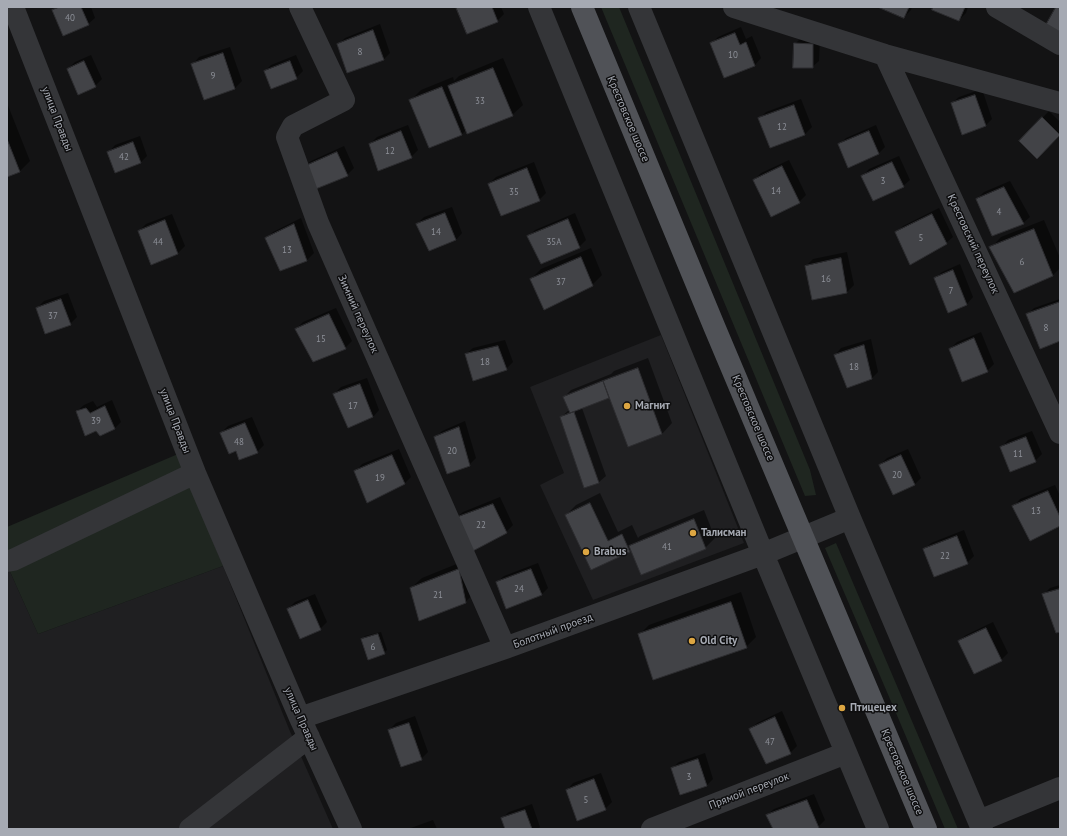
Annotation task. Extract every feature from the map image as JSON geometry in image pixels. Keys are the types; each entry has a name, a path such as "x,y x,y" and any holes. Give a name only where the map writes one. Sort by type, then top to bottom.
{"main road":[{"name":"Крестовское шоссе","path":"582,7 926,829"}],"street":[{"name":"улица Правды","path":"13,7 195,473 304,728 351,829"},
{"name":"Зимний переулок","path":"300,7 344,100 293,126 287,137 318,223 505,648"},
{"path":"539,7 763,554 878,829"},
{"path":"639,7 850,518 981,825 1060,788"},
{"path":"734,7 885,55 1060,103"},
{"path":"997,7 1060,44"},
{"name":"Крестовский переулок","path":"885,55 1060,433"},
{"path":"7,561 13,560 195,473"},
{"name":"Болотный проезд","path":"190,829 304,728 505,648 763,554 850,518"},
{"name":"Прямой переулок","path":"652,829 846,753"}],"shaded area":[{"path":"601,7 619,7 810,470 816,495 805,496"},
{"path":"661,335 744,543 593,600 540,485 564,473 530,387"},
{"path":"178,454 223,566 38,634 7,565 7,527"},
{"path":"836,543 958,829 945,829 825,548"},
{"path":"7,565 38,634 223,566 289,729 333,829 7,829"}],"building":[{"path":"60,7 81,7 89,25 63,36 52,10"},
{"path":"456,7 492,7 498,22 467,34"},
{"path":"878,7 909,7 904,18"},
{"path":"933,7 965,7 959,21 932,10"},
{"path":"1056,7 1060,7 1060,33 1046,25"},
{"path":"373,30 384,60 347,73 337,44"},
{"path":"735,33 740,45 746,42 755,66 724,78 710,43"},
{"path":"794,43 813,44 813,68 793,68"},
{"path":"223,53 235,89 204,100 191,64"},
{"path":"84,61 96,87 78,95 67,69"},
{"path":"290,61 297,79 271,89 264,71"},
{"path":"493,68 513,116 467,134 448,86"},
{"path":"442,87 462,135 429,148 409,100"},
{"path":"975,95 986,126 962,135 951,103"},
{"path":"794,105 805,135 770,148 758,118"},
{"path":"1042,117 1060,135 1037,159 1019,141"},
{"path":"401,131 412,158 378,171 369,144"},
{"path":"869,131 879,154 848,168 838,144"},
{"path":"7,139 20,172 7,177"},
{"path":"133,142 141,163 115,173 107,152"},
{"path":"337,152 348,176 313,190 303,167"},
{"path":"892,162 904,187 873,201 861,176"},
{"path":"782,166 800,203 771,217 753,180"},
{"path":"527,168 540,201 501,216 488,184"},
{"path":"1004,187 1024,224 992,236 976,199"},
{"path":"445,213 456,240 429,251 416,224"},
{"path":"932,214 947,244 910,265 895,232"},
{"path":"568,219 580,248 541,264 527,236"},
{"path":"165,220 178,254 151,265 138,231"},
{"path":"294,224 307,261 280,271 265,238"},
{"path":"1034,229 1053,276 1014,293 989,247"},
{"path":"581,257 593,286 544,310 530,279"},
{"path":"841,258 847,293 812,300 805,266"},
{"path":"953,270 967,305 948,313 934,278"},
{"path":"61,299 71,325 45,334 36,308"},
{"path":"1060,302 1060,341 1040,349 1026,314"},
{"path":"329,314 346,349 313,362 295,329"},
{"path":"974,338 988,372 962,382 949,349"},
{"path":"864,345 872,379 847,388 834,355"},
{"path":"498,346 507,370 473,381 465,354"},
{"path":"638,368 662,434 628,447 603,381"},
{"path":"603,381 609,398 570,413 563,397"},
{"path":"360,384 373,417 348,428 333,394"},
{"path":"105,406 115,429 100,436 96,431 85,436 76,411 86,408 90,413"},
{"path":"574,412 599,483 584,488 560,417"},
{"path":"245,423 258,453 239,460 236,451 229,454 220,433"},
{"path":"459,427 470,466 447,474 434,437"},
{"path":"1026,437 1036,462 1010,472 1000,447"},
{"path":"392,455 405,484 367,503 354,471"},
{"path":"901,455 915,485 893,495 879,465"},
{"path":"1048,491 1060,517 1060,526 1030,541 1012,506"},
{"path":"590,503 608,541 622,534 630,552 591,570 565,515"},
{"path":"493,504 507,533 469,553 455,518"},
{"path":"694,519 706,549 641,575 629,546"},
{"path":"957,536 968,564 934,577 923,549"},
{"path":"459,569 466,603 419,621 410,588"},
{"path":"531,569 542,595 506,609 496,582"},
{"path":"1060,589 1060,632 1056,633 1042,594"},
{"path":"308,600 321,630 300,639 287,609"},
{"name":"Old City","path":"731,602 747,648 653,680 638,634"},
{"path":"986,628 1002,661 974,674 958,641"},
{"path":"378,634 385,654 368,660 361,639"},
{"path":"775,717 791,754 766,764 749,729"},
{"path":"409,723 422,760 401,767 388,730"},
{"path":"698,759 707,786 680,795 671,768"},
{"path":"594,779 606,810 577,821 566,790"},
{"path":"807,800 819,828 773,829 766,815"},
{"path":"525,810 532,829 505,829 501,818"}],"place":[{"name":"Магнит","path":"627,406"},
{"name":"Талисман","path":"693,533"},
{"name":"Brabus","path":"586,552"},
{"name":"Old City","path":"692,641"},
{"name":"Птицецех","path":"842,708"}]}
